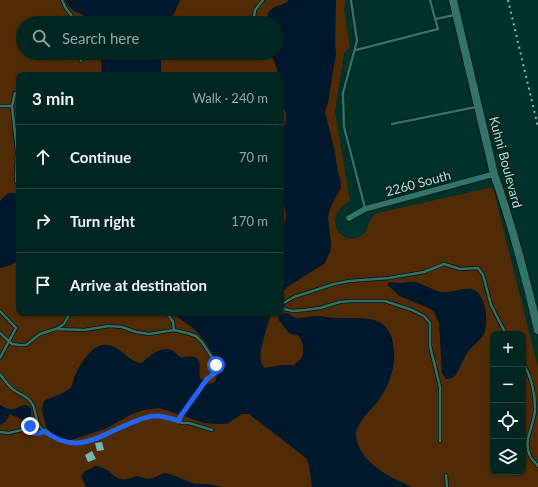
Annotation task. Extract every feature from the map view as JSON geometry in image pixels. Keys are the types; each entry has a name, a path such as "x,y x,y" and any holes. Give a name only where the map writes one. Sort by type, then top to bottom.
{"street":[{"name":"Kuhni Boulevard","path":"454,0 494,174 528,289 538,330"},
{"name":"2260 South","path":"349,218 365,209 494,174"}],"lane":[{"path":"62,0 72,16"},
{"path":"254,16 255,10 263,0"},
{"path":"351,0 357,41 343,93 344,127 365,209"},
{"path":"355,50 438,29 430,0"},
{"path":"436,19 457,14"},
{"path":"15,93 12,106 16,142"},
{"path":"0,106 12,106"},
{"path":"392,124 478,106"},
{"path":"284,302 294,297 334,284 424,272 441,264 460,269 478,268 483,275 492,305 505,331"},
{"path":"284,309 300,311 320,308 345,301 385,301 400,305 424,316 430,324 430,346 440,388 440,441"},
{"path":"0,311 16,328 0,358"},
{"path":"0,333 9,342 15,345 26,345 40,334 56,329 64,324 68,316"},
{"path":"169,316 173,322 174,330"},
{"path":"64,324 66,330"},
{"path":"56,329 84,330 109,326 122,327 136,332 149,334 174,330 196,336 202,342 217,369 215,373 207,379 180,417 179,421"},
{"path":"525,367 531,383 536,407 529,436 528,451 532,460 538,466"},
{"path":"0,374 9,386 30,400 35,409 36,422 44,431 64,443 77,444 100,438 139,420 153,416 161,416 179,421 181,423 189,423 212,430"},
{"path":"0,432 9,433 30,428 31,424 36,422"},
{"path":"30,428 34,433 39,434 44,431"},
{"path":"446,475 447,487"}],"shaded area":[{"path":"0,0 346,0 344,10 350,47 344,53 335,112 350,201 341,207 336,215 335,222 337,229 341,235 347,238 354,238 365,232 370,221 377,213 493,187 538,368 538,487 0,487"}],"water":[{"path":"65,0 180,0 173,16 84,16 68,6"},
{"path":"288,0 336,0 336,54 329,99 325,112 335,152 341,187 330,209 328,217 331,244 330,252 325,263 284,290 284,224 286,214 284,204 284,127 286,113 284,108 284,72 278,72 274,60 284,60 284,16 268,16 272,9 287,2"},
{"path":"101,60 161,60 161,72 102,72"},
{"path":"8,193 14,193 16,195 16,262 0,268 0,201"},
{"path":"390,282 415,282 440,292 472,289 479,294 486,311 486,330 482,337 468,352 456,374 450,379 446,379 442,373 439,323 434,312 429,308 399,296 387,284"},
{"path":"284,313 296,318 317,316 358,318 374,320 381,323 391,335 393,344 394,359 392,374 382,395 358,427 356,436 358,446 370,462 386,474 412,487 312,487 309,465 306,458 249,414 242,414 227,424 216,424 204,423 159,408 144,410 132,414 105,429 71,440 63,440 53,434 46,427 42,410 44,401 63,393 70,388 75,375 84,360 92,351 102,345 112,346 133,360 142,363 156,352 165,349 173,351 180,357 192,356 197,358 199,363 200,378 209,384 215,382 219,370 207,344 196,331 177,316 270,316 261,350 262,364 265,368 281,365 294,365 300,360 303,354 301,339 297,335 290,334 278,319 279,316 284,316"},
{"path":"0,405 7,409 12,409 26,405 31,409 31,417 23,420 10,414 5,422 0,425"},
{"path":"95,466 101,467 114,476 122,479 129,479 137,476 147,479 164,473 195,484 208,484 222,487 86,487 81,476 84,472"}],"building":[{"path":"102,442 104,450 97,451 95,443"},
{"path":"92,451 96,459 88,462 85,455"}],"railway":[{"path":"508,0 538,127"}],"route":[{"path":"30,426 30,430 34,433 39,434 44,431 64,443 73,444 100,438 121,427 153,416 161,416 179,421 180,417 207,379 216,372 216,365"}]}
